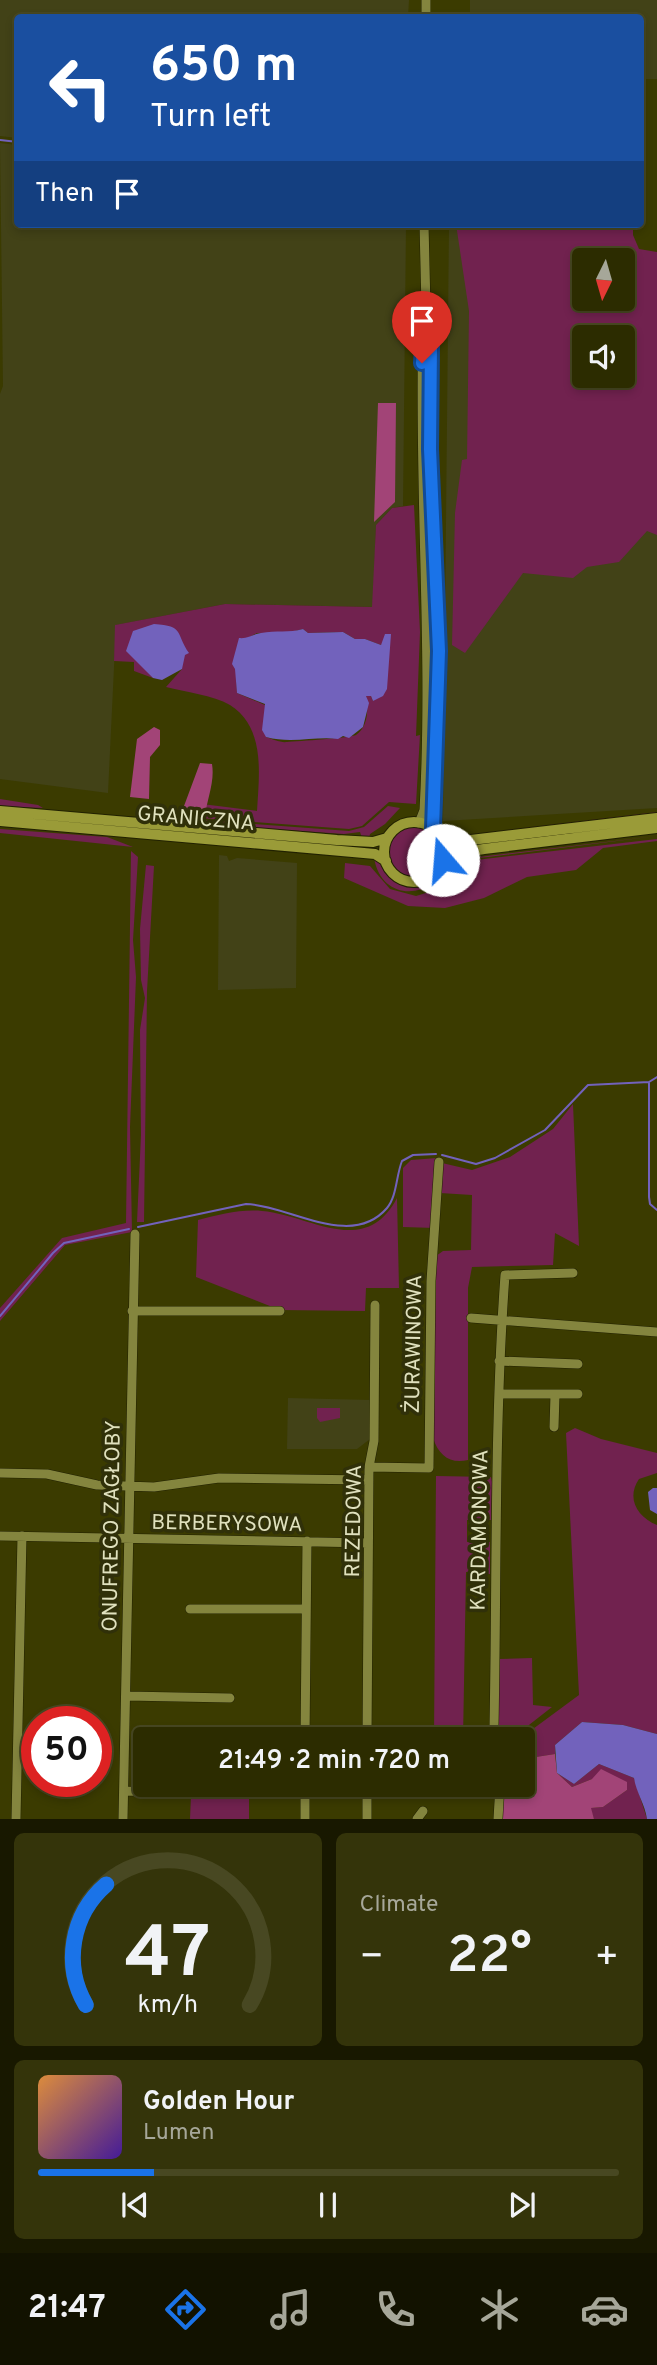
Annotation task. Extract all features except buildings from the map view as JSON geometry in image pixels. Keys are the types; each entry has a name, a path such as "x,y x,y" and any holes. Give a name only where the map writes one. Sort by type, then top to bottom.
{"main road":[{"name":"GRANICZNA","path":"0,811 337,840 373,842 387,838"},
{"path":"657,818 454,842 419,823 404,824 387,838 384,850 386,861 398,877 415,882 433,876 455,854 657,828"},
{"name":"GRANICZNA","path":"0,821 375,853 386,861"},
{"path":"436,832 444,850 442,865"}],"street":[{"path":"424,228 426,308 431,343 430,449 439,651 436,832"},
{"path":"419,823 424,813 429,706 421,445 423,323 426,308"},
{"name":"ŻURAWINOWA","path":"369,1467 429,1468 431,1281 439,1162"},
{"name":"ONUFREGO ZAGŁOBY","path":"123,1819 135,1234"},
{"name":"KARDAMONOWA","path":"494,1727 499,1361 505,1275 573,1273"},
{"name":"REZEDOWA","path":"367,1727 369,1467 374,1441 375,1305"},
{"path":"132,1311 280,1311"},
{"path":"471,1318 657,1332"},
{"path":"499,1361 578,1364"},
{"path":"499,1394 578,1394"},
{"path":"554,1427 555,1395"},
{"path":"0,1474 47,1474 97,1485 162,1487 219,1478 369,1480"},
{"name":"BERBERYSOWA","path":"0,1536 369,1543"},
{"path":"16,1819 22,1536"},
{"path":"305,1727 307,1541"},
{"path":"190,1609 306,1609"},
{"path":"126,1696 230,1699"},
{"path":"124,1791 133,1791"},
{"path":"305,1797 305,1819"},
{"path":"367,1797 367,1819"},
{"path":"498,1819 499,1797"}],"shaded area":[{"path":"0,0 409,0 408,14 14,14 14,138 0,136"},
{"path":"470,0 657,0 657,79 644,79 644,14 470,14"},
{"path":"0,143 14,145 14,228 406,228 403,506 392,508 376,525 373,607 225,604 116,625 108,793 0,779 0,394 3,386"},
{"path":"449,228 598,228 657,260 657,808 443,821"},
{"path":"457,228 633,228 639,249 657,252 657,535 647,531 619,562 587,567 573,578 523,573 465,653 452,645 455,513 462,460 467,459 469,311"},
{"path":"378,403 396,403 395,502 374,522"},
{"path":"426,450 435,658 430,809 433,658"},
{"path":"414,505 420,632 416,736 420,735 416,804 389,802 362,826 349,829 159,815 159,811 186,813 186,802 257,811 259,768 255,739 242,715 230,705 207,696 166,687 182,669 131,653 153,678 134,671 134,662 114,661 115,625 225,604 372,607 376,525 392,508","holes":["303,629 308,633 343,632 355,639 365,639 381,645 384,641 373,701 371,696 366,696 365,722 356,735 285,742 271,739 266,737 265,705 237,693 236,669 246,639 257,633 287,633"]},
{"path":"154,624 175,629 189,653 185,655 182,669 162,680 153,678 126,651 133,631"},
{"path":"303,629 308,633 343,632 355,639 365,639 381,645 385,634 391,634 387,689 383,696 373,701 371,696 366,696 369,703 363,727 349,738 343,736 338,739 285,740 266,737 262,730 265,704 237,693 235,669 232,664 239,638"},
{"path":"154,727 160,730 160,745 150,757 149,799 130,797 137,739"},
{"path":"200,763 212,764 213,771 205,817 185,815 184,806"},
{"path":"0,799 38,805 43,808 0,806"},
{"path":"388,806 400,808 385,824 370,834 369,838 362,838 360,832 344,834 159,821 160,817 349,831 364,827"},
{"path":"657,812 657,814 459,836"},
{"path":"414,826 424,828 432,834 438,842 438,862 432,870 424,876 414,878 404,876 396,870 390,862 388,852 390,842 396,834 404,828"},
{"path":"0,829 107,837 133,847 0,833"},
{"path":"657,836 463,860 462,859"},
{"path":"657,839 603,848 576,870 527,877 484,898 445,908 408,906 344,878 345,863 370,866 390,889 416,896 439,889 459,862"},
{"path":"131,851 138,857 133,940 136,977 130,1127 132,1232 65,1245 0,1321 0,1308 62,1238 126,1223"},
{"path":"219,855 227,856 229,861 237,858 297,863 296,988 218,990"},
{"path":"374,858 396,883 414,887 431,881 449,860 454,860 434,883 410,891 387,883 379,873"},
{"path":"146,865 154,866 147,991 144,1222 137,1222 141,1135 140,1030 145,998 141,980 140,929"},
{"path":"573,1104 579,1246 555,1233 553,1265 472,1267 468,1288 468,1460 451,1460 438,1450 433,1438 436,1256 443,1251 471,1250 472,1195 440,1193 442,1163 472,1170 510,1157 553,1129"},
{"path":"437,1158 435,1228 403,1227 403,1168 411,1160"},
{"path":"397,1198 399,1288 366,1288 365,1311 280,1310 196,1277 198,1220 222,1214 262,1211 336,1229 353,1230 369,1226 384,1216"},
{"path":"288,1398 371,1400 370,1439 357,1449 287,1449"},
{"path":"317,1408 340,1408 340,1418 320,1422"},
{"path":"575,1428 601,1439 657,1453 657,1473 639,1479 635,1486 634,1500 639,1512 657,1525 657,1734 623,1725 582,1722 555,1745 555,1754 535,1757 535,1727 579,1695 566,1433"},
{"path":"436,1476 491,1477 491,1520 467,1520 467,1542 490,1542 490,1574 466,1572 463,1727 434,1727"},
{"path":"657,1488 657,1514 650,1510 648,1492"},
{"path":"532,1658 533,1705 552,1707 526,1727 498,1727 499,1659"},
{"path":"582,1722 623,1725 657,1734 657,1819 647,1819 634,1778 599,1764 574,1784 557,1773 555,1745"},
{"path":"555,1754 557,1773 572,1787 592,1779 601,1769 627,1782 627,1790 603,1807 591,1808 594,1819 501,1819 504,1797 535,1797 535,1757"},
{"path":"599,1764 634,1778 647,1819 594,1819 590,1808 603,1807 627,1790 592,1779 572,1787 557,1773 574,1784"},
{"path":"191,1797 249,1797 249,1819 190,1819"}],"waterway":[{"path":"0,140 14,142"},
{"path":"442,1155 476,1164 495,1158 545,1130 588,1085 649,1082 657,1077"},
{"path":"649,1083 649,1197 650,1204 657,1210"},
{"path":"138,1227 246,1204 263,1206 319,1222 356,1225 372,1220 387,1208 393,1198 402,1161 413,1155 436,1154"},
{"path":"0,1316 64,1243 129,1229"}],"route":[{"path":"422,363 426,308 430,321 431,343 430,449 439,651 433,829 443,843 443,860"}]}
